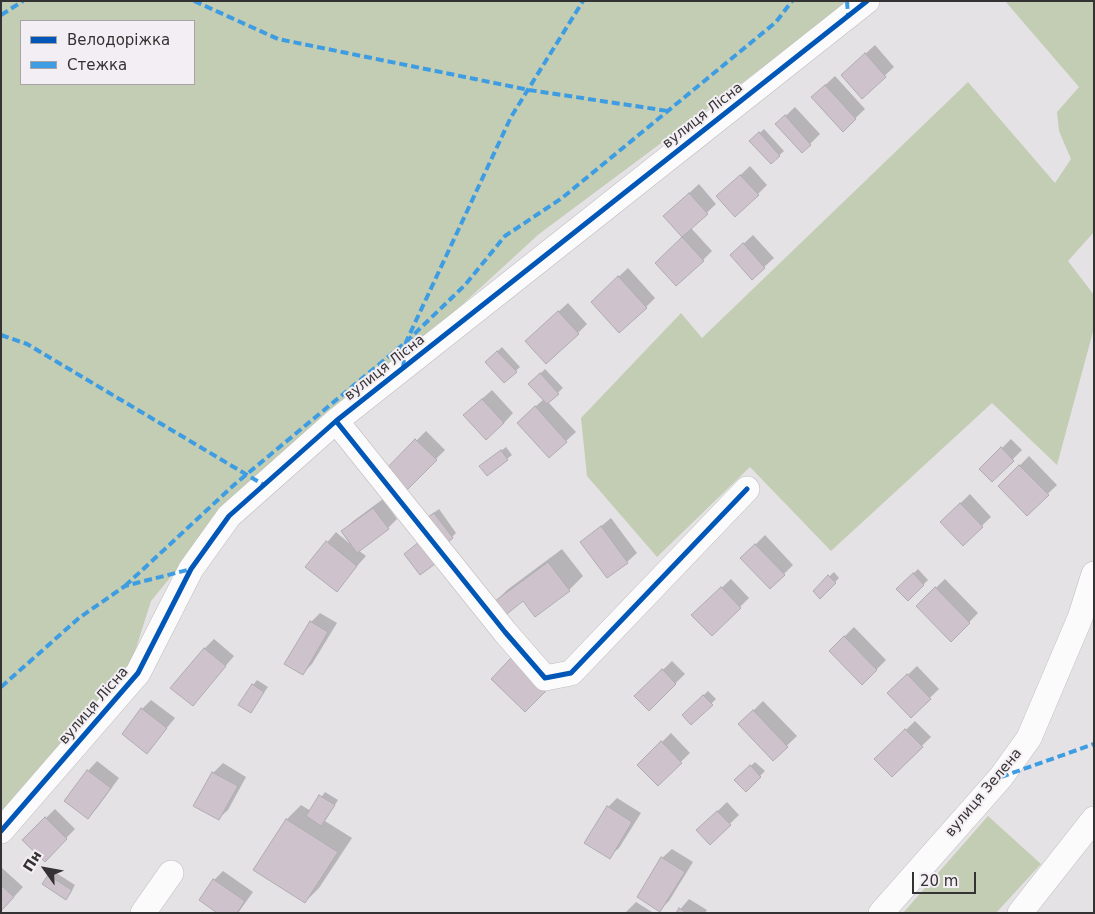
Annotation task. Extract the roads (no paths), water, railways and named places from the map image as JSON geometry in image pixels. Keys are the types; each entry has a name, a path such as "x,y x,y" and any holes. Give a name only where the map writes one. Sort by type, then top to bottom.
{"street":[{"name":"вулиця Лісна","path":"1,831 138,673 191,569 228,516 336,421 867,1"},
{"path":"336,421 505,632 545,678 572,673 747,489"},
{"name":"вулиця Зелена","path":"881,913 1001,777 1029,738 1080,618 1094,574"},
{"path":"1020,913 1094,820"},
{"path":"143,913 171,873"}]}
